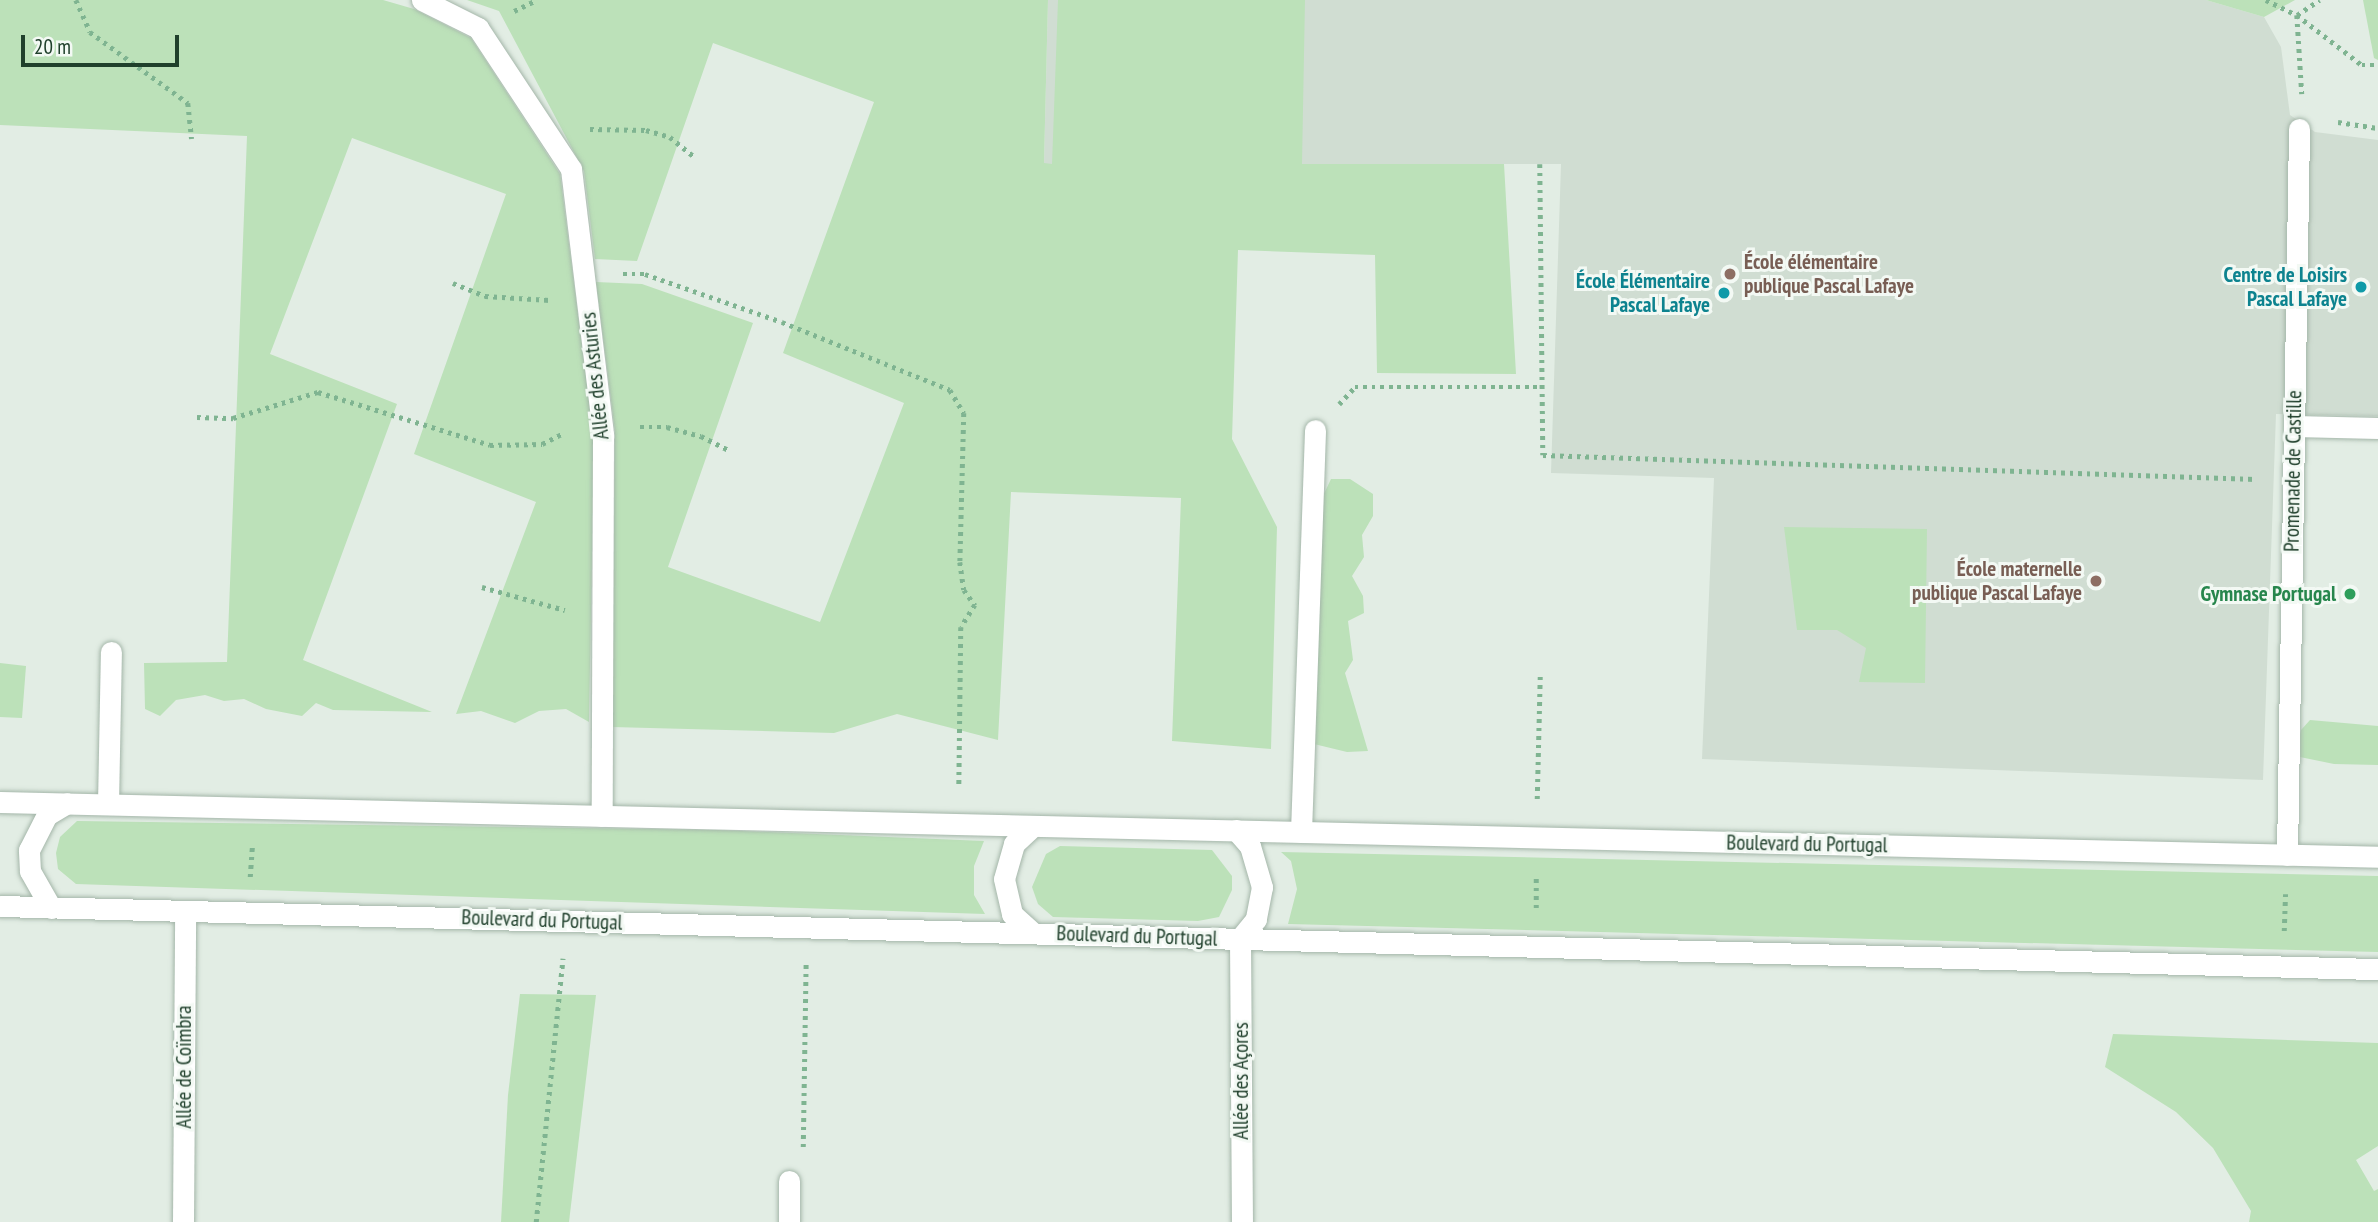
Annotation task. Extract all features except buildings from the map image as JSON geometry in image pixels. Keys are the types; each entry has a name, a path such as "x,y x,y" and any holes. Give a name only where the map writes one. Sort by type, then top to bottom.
{"street":[{"name":"Allée des Asturies","path":"422,0 478,28 571,169 603,435 602,816"},
{"name":"Promenade de Castille","path":"2287,855 2299,129"},
{"path":"2294,426 2378,428"},
{"path":"1301,832 1315,430"},
{"path":"108,804 111,652"},
{"name":"Boulevard du Portugal","path":"0,802 2378,857"},
{"path":"51,908 30,871 29,850 47,815 67,803"},
{"name":"Boulevard du Portugal","path":"1033,826 1014,844 1004,879 1012,914 1033,933"},
{"name":"Boulevard du Portugal","path":"1236,830 1250,846 1262,887 1256,919 1240,939"},
{"name":"Boulevard du Portugal","path":"0,906 2378,969"},
{"name":"Allée de Coïmbra","path":"183,1222 185,912"},
{"name":"Allée des Açores","path":"1240,939 1242,1222"},
{"path":"789,1181 789,1222"}],"path":[{"path":"76,0 90,32 188,103 192,139"},
{"path":"2266,0 2297,15 2362,65 2378,65"},
{"path":"2297,15 2319,0"},
{"path":"2297,15 2303,106"},
{"path":"556,144 585,129 646,130 670,136 696,158"},
{"path":"1540,164 1543,455 2292,480"},
{"path":"583,273 645,274 870,354 950,390 964,413 960,562 964,590 975,605 961,627 956,824"},
{"path":"453,283 485,296 516,302 586,296"},
{"path":"1315,430 1355,387 1542,387"},
{"path":"197,417 233,418 318,392 490,445 542,444 587,422 600,409"},
{"path":"603,435 643,426 667,427 729,450"},
{"path":"482,587 553,609 603,610"},
{"path":"1536,947 1540,673"},
{"path":"248,913 254,808"},
{"path":"2283,966 2287,855"},
{"path":"536,1222 568,921"},
{"path":"789,1181 803,1146 807,928"}],"shaded area":[{"path":"1048,0 2206,0 2264,17 2281,47 2290,115 2315,132 2378,140 2378,416 2276,414 2263,780 1702,759 1714,478 1551,473 1561,164 1044,164"}],"green space":[{"path":"0,0 383,0 414,9 471,38 560,174 594,440 589,722 566,709 539,711 515,723 481,711 456,714 536,502 414,454 506,194 352,138 270,354 397,404 303,660 432,712 333,710 316,703 302,716 266,709 244,699 224,701 205,695 176,700 160,716 145,709 144,663 227,662 247,136 0,125"},
{"path":"467,0 1048,0 1044,163 1052,164 1058,0 1305,0 1302,164 1504,164 1516,374 1377,373 1375,255 1238,250 1232,439 1277,527 1271,749 1172,741 1181,498 1011,492 998,740 897,714 834,733 612,727 615,431 596,282 642,284 753,323 668,567 820,622 904,403 783,353 874,102 713,43 637,261 595,259 584,171 499,11"},
{"path":"2206,0 2295,0 2264,17"},
{"path":"2363,0 2378,0 2378,60 2374,58"},
{"path":"1331,479 1350,479 1373,494 1373,516 1362,535 1364,557 1352,576 1363,596 1364,613 1348,621 1353,660 1345,673 1368,751 1347,752 1314,744 1320,502"},
{"path":"1784,527 1927,529 1925,683 1859,682 1866,648 1837,630 1797,630"},
{"path":"0,663 26,666 22,718 0,717"},
{"path":"2310,720 2378,726 2378,765 2334,764 2295,756 2301,730"},
{"path":"77,821 717,830 984,841 974,866 974,895 985,914 76,884 58,869 56,853 60,837"},
{"path":"1060,846 1212,850 1232,876 1232,890 1219,917 1198,921 1053,917 1038,904 1032,887 1046,854"},
{"path":"1281,852 2378,876 2378,952 1288,924 1297,889 1291,861"},
{"path":"520,994 596,995 569,1222 501,1222 508,1095"},
{"path":"2113,1034 2378,1043 2378,1146 2356,1160 2374,1191 2378,1189 2378,1222 2249,1222 2251,1211 2213,1148 2176,1112 2105,1067"}],"place":[{"name":"École élémentaire publique Pascal Lafaye","path":"1730,274"},
{"name":"Centre de Loisirs Pascal Lafaye","path":"2361,287"},
{"name":"École Élémentaire Pascal Lafaye","path":"1724,293"},
{"name":"École maternelle publique Pascal Lafaye","path":"2096,581"},
{"name":"Gymnase Portugal","path":"2350,594"}]}
